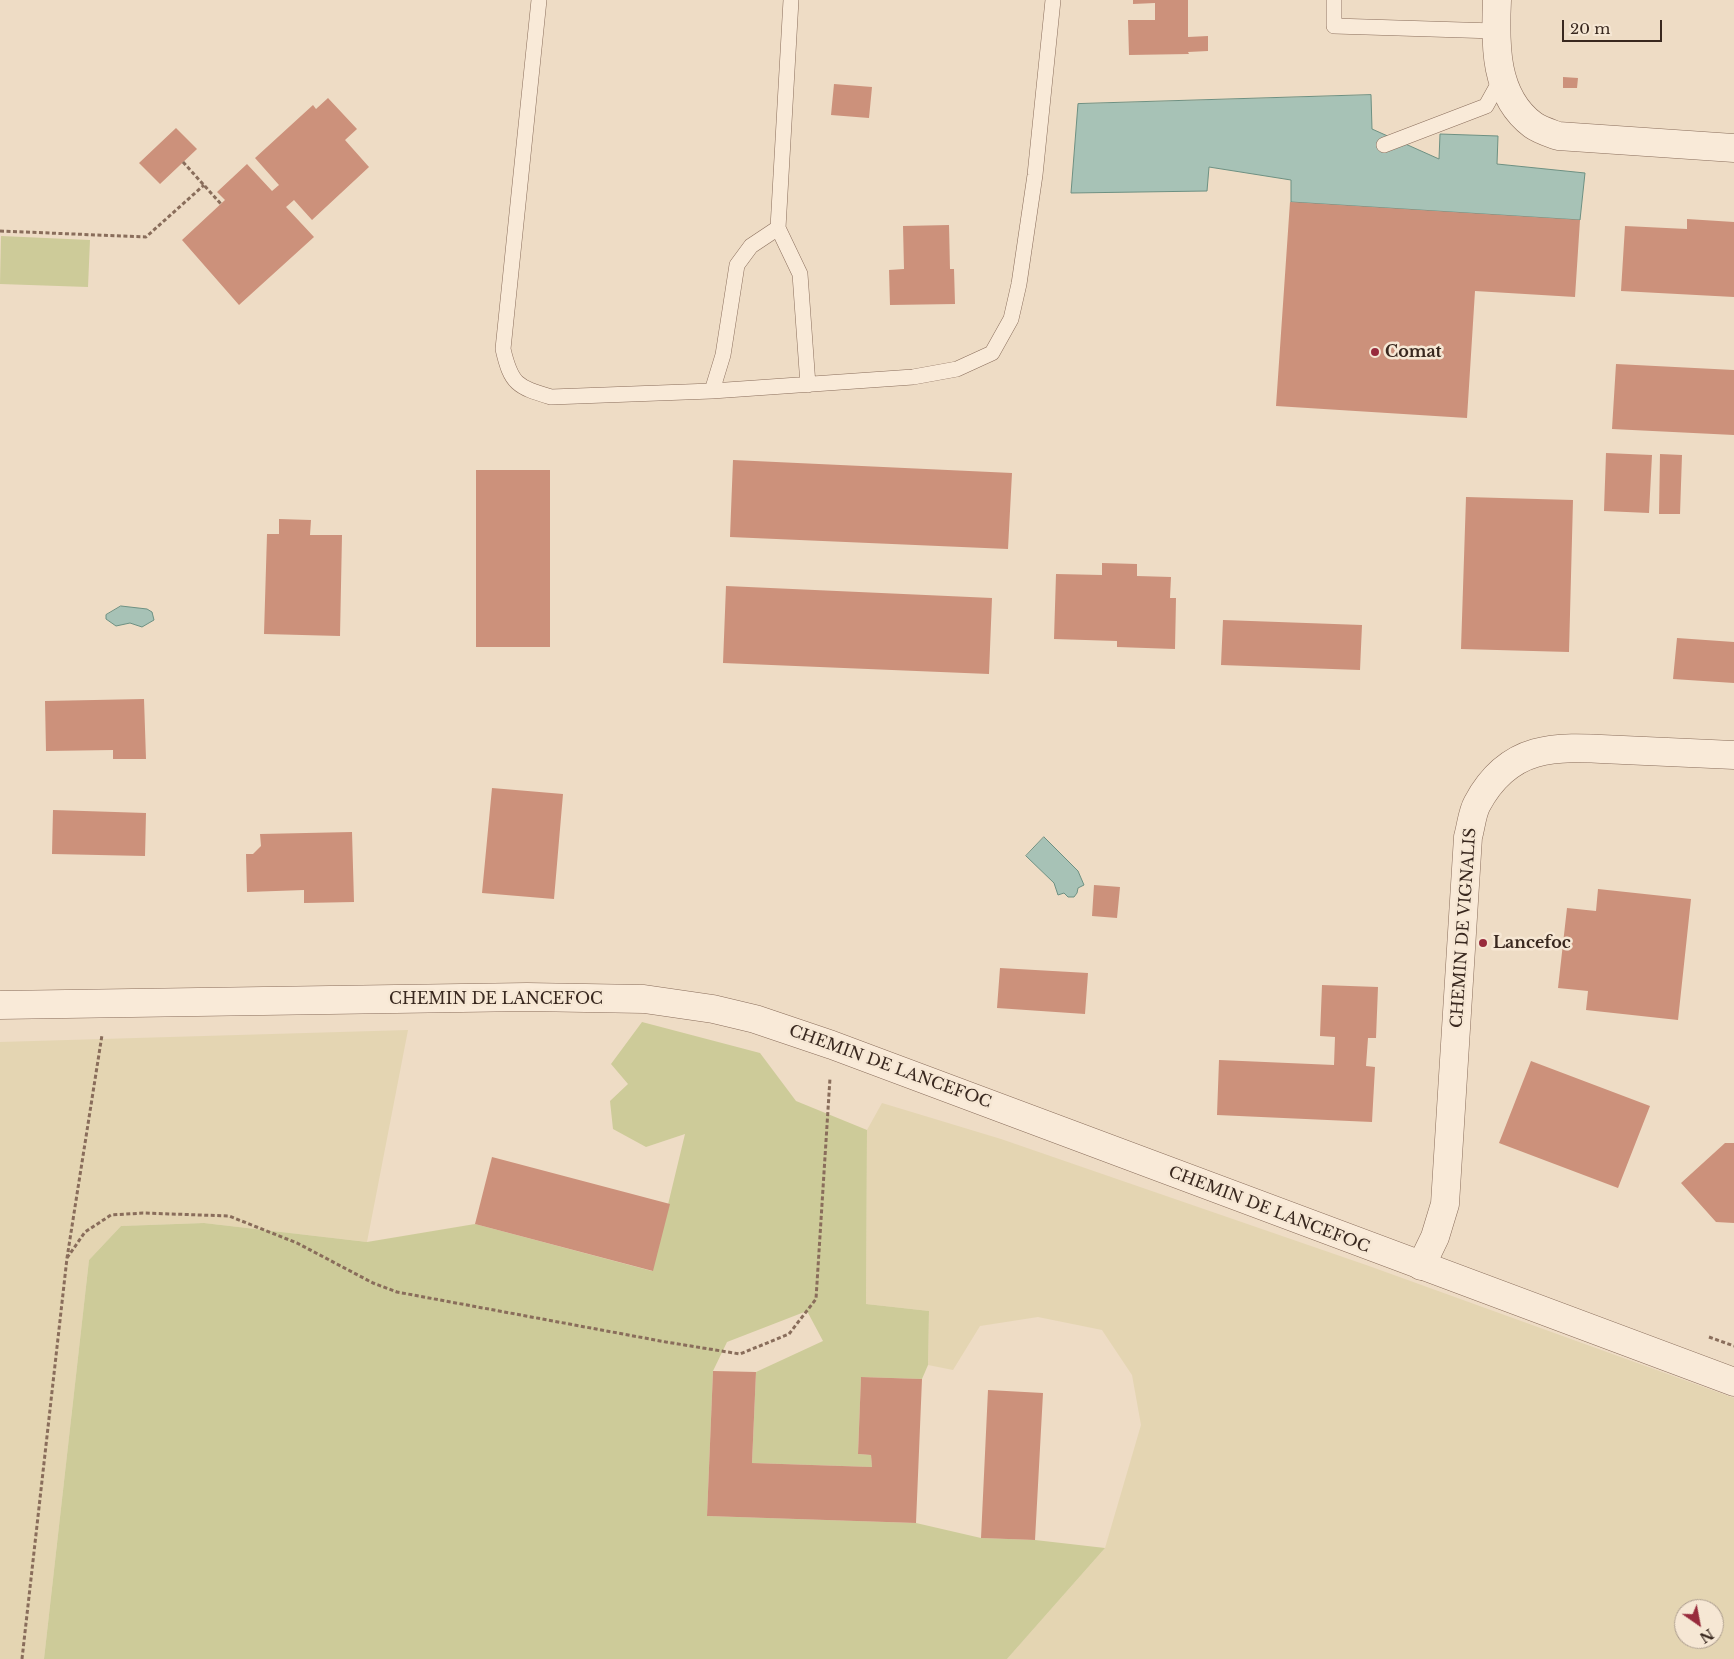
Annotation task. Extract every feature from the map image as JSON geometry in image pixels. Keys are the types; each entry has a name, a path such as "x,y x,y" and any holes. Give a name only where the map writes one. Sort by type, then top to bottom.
{"street":[{"path":"1497,0 1495,31 1501,79 1513,105 1534,126 1558,136 1734,148"},
{"name":"CHEMIN DE VIGNALIS","path":"1421,1266 1435,1237 1445,1204 1468,837 1476,805 1491,782 1512,764 1540,750 1568,748 1734,755"},
{"name":"CHEMIN DE LANCEFOC","path":"0,1005 527,998 644,999 713,1009 755,1019 832,1045 1734,1382"}],"lane":[{"path":"539,0 503,349 509,374 527,390 551,397 808,386 913,377 957,369 992,353 1011,319 1019,284 1035,174 1053,0"},
{"path":"791,0 778,228 800,274 808,386"},
{"path":"1334,0 1334,26 1495,31"},
{"path":"1384,145 1486,106 1501,79"},
{"path":"712,391 722,355 737,265 751,246 778,228"}],"path":[{"path":"183,162 221,204"},
{"path":"0,231 146,237 204,186"},
{"path":"22,1659 67,1258 107,1003"},
{"path":"67,1258 85,1232 111,1215 143,1213 229,1216 297,1243 373,1283 397,1292 740,1354 789,1334 816,1299 832,1045"}],"shaded area":[{"path":"1371,95 1372,129 1439,159 1440,134 1498,136 1497,164 1585,173 1580,220 1291,202 1291,180 1209,167 1207,191 1071,193 1078,104"},
{"path":"1,236 90,240 88,287 0,284"},
{"path":"121,606 147,609 152,612 154,620 142,627 130,623 116,626 106,619 106,615"},
{"path":"1044,837 1078,871 1084,885 1078,888 1074,897 1068,897 1064,893 1058,895 1054,883 1026,856"},
{"path":"642,1022 760,1053 796,1101 867,1130 866,1304 929,1311 928,1365 922,1379 861,1377 858,1454 871,1455 872,1467 752,1463 756,1372 823,1341 807,1311 727,1342 713,1371 707,1516 916,1523 981,1538 1035,1540 1105,1548 1007,1659 44,1659 89,1260 121,1226 204,1223 367,1242 475,1224 652,1271 685,1134 646,1147 613,1129 610,1101 628,1084 611,1064"},
{"path":"408,1030 367,1242 204,1223 121,1226 89,1260 44,1659 0,1659 0,1042"},
{"path":"882,1103 1001,1139 1369,1266 1734,1398 1734,1659 1007,1659 1105,1548 1141,1425 1132,1375 1102,1330 1038,1317 980,1326 953,1370 928,1365 929,1311 866,1304 867,1130"}],"building":[{"path":"1133,0 1188,0 1188,37 1208,36 1208,51 1188,52 1189,54 1129,55 1128,20 1155,20 1155,3 1133,4"},
{"path":"1563,77 1578,78 1577,88 1563,88"},
{"path":"834,84 872,87 869,118 831,115"},
{"path":"328,98 357,129 345,140 369,167 312,220 294,200 286,207 314,237 239,305 182,240 225,200 217,192 247,164 272,191 279,185 255,158 313,105 316,109"},
{"path":"176,128 197,149 160,184 139,163"},
{"name":"Comat","path":"1290,202 1580,220 1575,297 1475,291 1467,418 1276,406"},
{"path":"1687,219 1734,222 1734,297 1621,291 1625,226 1687,229"},
{"path":"949,225 950,269 954,269 955,304 890,305 889,270 904,269 903,226"},
{"path":"1616,364 1734,370 1734,435 1612,429"},
{"path":"1606,453 1652,455 1649,513 1604,511"},
{"path":"1660,454 1682,455 1680,514 1659,514"},
{"path":"733,460 1012,473 1008,549 730,537"},
{"path":"476,470 550,470 550,647 476,647"},
{"path":"1466,497 1573,500 1569,652 1461,649"},
{"path":"279,519 311,520 310,535 342,535 340,636 264,634 267,534 279,534"},
{"path":"1102,563 1137,564 1137,576 1171,577 1170,598 1176,598 1175,649 1117,647 1117,641 1054,639 1056,574 1102,575"},
{"path":"726,586 992,598 989,674 723,663"},
{"path":"1223,620 1362,625 1360,670 1221,665"},
{"path":"1677,638 1734,642 1734,683 1673,679"},
{"path":"144,699 146,759 113,759 113,750 46,751 45,701"},
{"path":"492,788 563,794 554,899 482,893"},
{"path":"53,810 146,813 145,856 52,854"},
{"path":"352,832 354,902 304,903 304,890 247,892 246,854 253,854 261,846 260,834"},
{"path":"1094,885 1120,887 1117,918 1092,916"},
{"path":"1598,889 1691,899 1678,1020 1586,1010 1588,991 1558,988 1567,908 1596,911"},
{"path":"1000,968 1088,973 1085,1014 997,1008"},
{"path":"1322,985 1378,987 1376,1038 1368,1038 1366,1066 1375,1067 1372,1122 1217,1115 1219,1060 1334,1065 1335,1037 1320,1036"},
{"path":"1531,1061 1650,1106 1618,1188 1499,1143"},
{"path":"1725,1143 1734,1143 1734,1223 1716,1222 1681,1183"},
{"path":"492,1157 670,1204 653,1271 475,1224"},
{"path":"713,1371 756,1372 752,1463 872,1467 871,1455 858,1454 861,1377 922,1379 916,1523 707,1516"},
{"path":"988,1390 1043,1393 1035,1540 981,1538"}],"place":[{"name":"Comat","path":"1375,352"},
{"name":"Lancefoc","path":"1483,943"}]}
